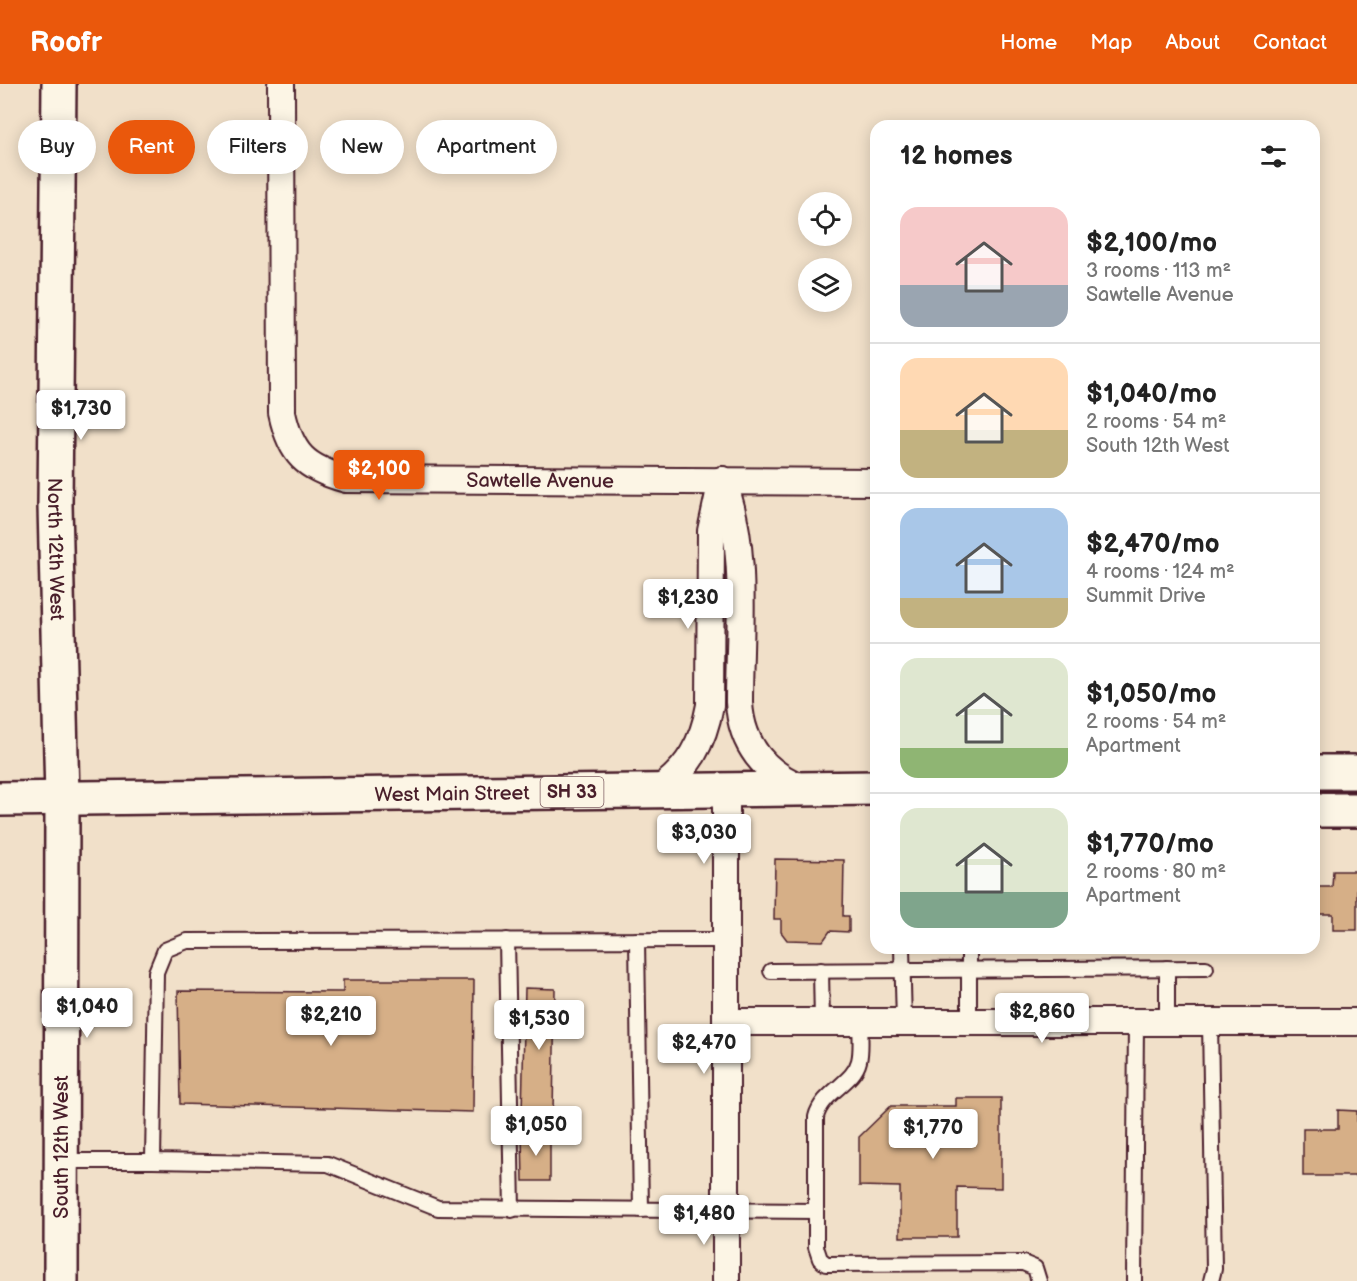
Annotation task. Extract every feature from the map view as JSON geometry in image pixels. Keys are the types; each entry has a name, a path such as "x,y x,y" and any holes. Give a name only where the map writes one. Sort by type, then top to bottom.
{"main road":[{"name":"North 12th West","path":"59,84 55,505 62,798"},
{"path":"1320,772 1357,772"},
{"name":"West Main Street","path":"62,798 870,788"},
{"name":"SH 33","path":"0,799 62,798"},
{"name":"South 12th West","path":"61,1281 62,798"},
{"path":"1320,810 1357,810"}],"street":[{"name":"Sawtelle Avenue","path":"281,84 282,413 288,436 300,458 325,473 346,479 870,482"},
{"path":"722,480 734,513 739,548 739,702 742,725 758,758 778,776 803,789"},
{"path":"657,791 671,781 693,756 706,725 710,705 711,531 722,480"},
{"path":"726,790 726,1281"},
{"path":"726,1022 1357,1022"}],"lane":[{"path":"507,940 512,1209"},
{"path":"637,940 641,1209"},
{"path":"153,1161 156,972 165,950 187,941 726,940"},
{"path":"902,954 904,1022"},
{"path":"969,954 969,1022"},
{"path":"1167,968 1167,1022"},
{"path":"771,971 1206,968"},
{"path":"821,970 822,1022"},
{"path":"860,1022 859,1061 855,1070 823,1101 816,1117 816,1247 820,1259 826,1264 1023,1263 1035,1268 1039,1281"},
{"path":"1134,1281 1136,1022"},
{"path":"1210,1022 1214,1269 1211,1281"},
{"path":"61,1161 328,1164 438,1208 816,1211"}],"building":[{"path":"775,859 844,860 843,916 849,916 849,932 830,931 823,941 787,940 781,932 781,919 774,919"},
{"path":"1333,871 1357,871 1357,930 1333,930 1333,914 1320,914 1320,887 1332,887"},
{"path":"343,980 474,980 473,1112 180,1104 178,991 343,992"},
{"path":"525,988 555,989 553,1114 522,1113"},
{"path":"956,1098 1001,1098 1001,1188 957,1187 957,1237 900,1237 900,1187 859,1186 859,1137 891,1106 956,1106"},
{"path":"1338,1110 1357,1111 1357,1176 1303,1176 1303,1129 1338,1129"},
{"path":"522,1134 550,1134 550,1181 523,1181"}]}
